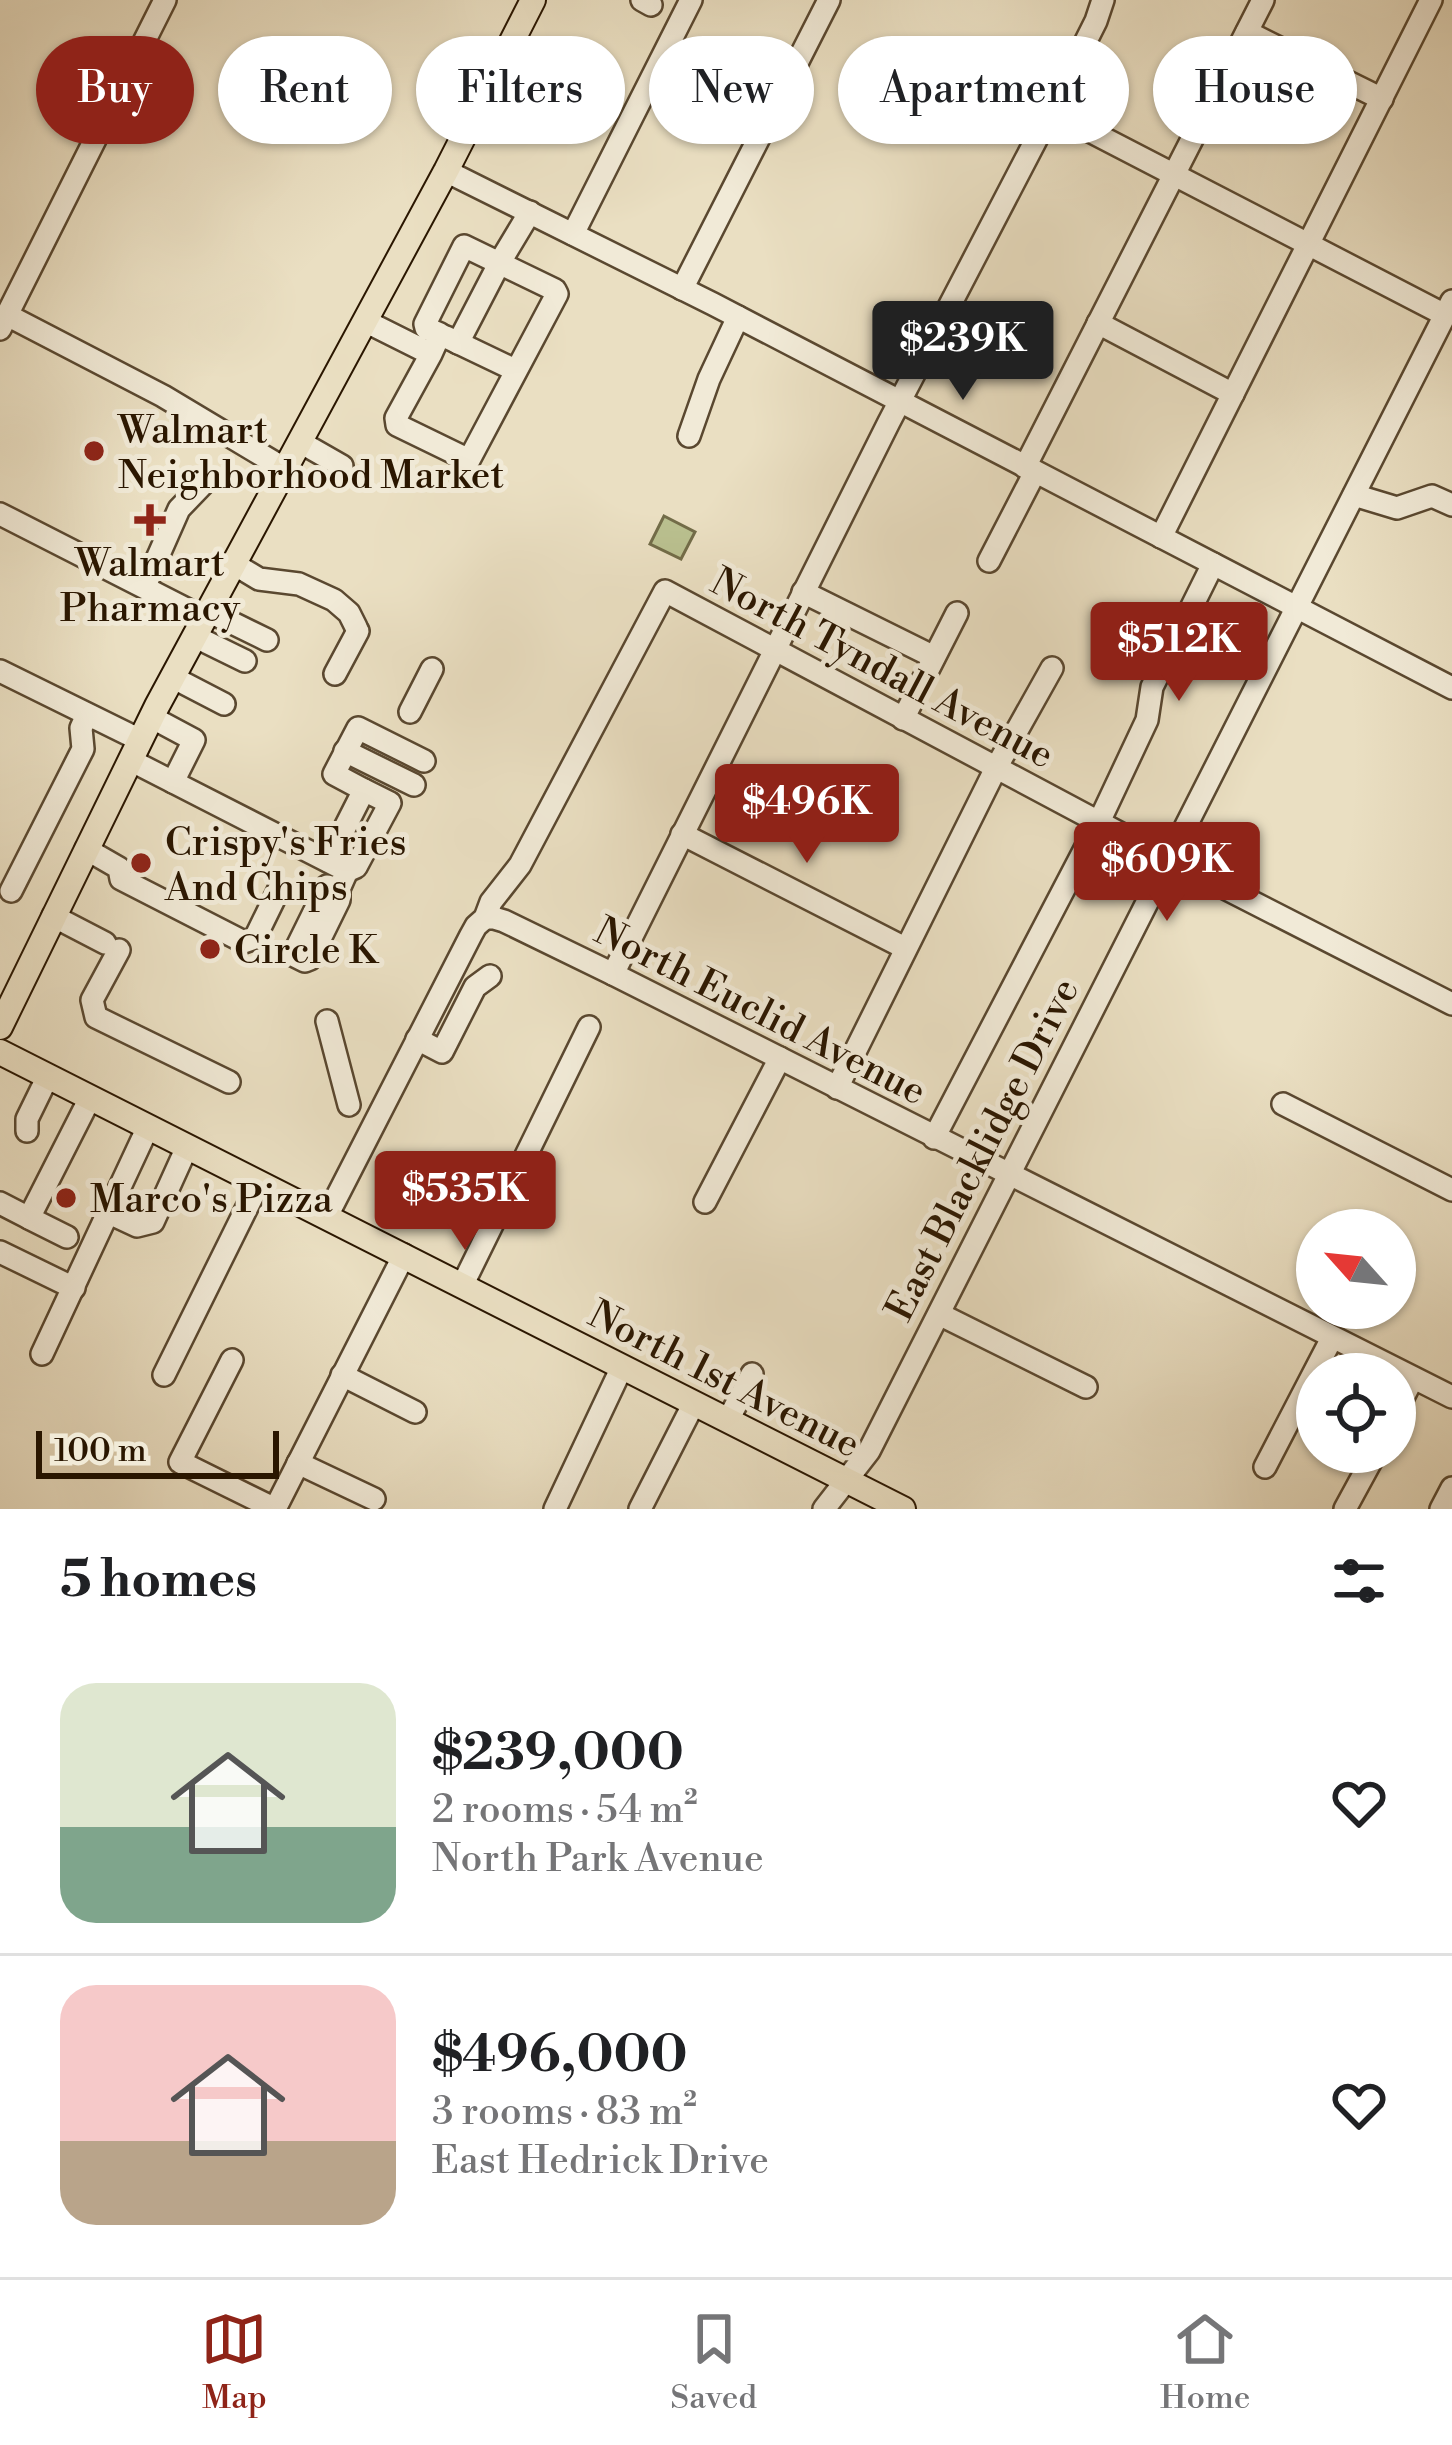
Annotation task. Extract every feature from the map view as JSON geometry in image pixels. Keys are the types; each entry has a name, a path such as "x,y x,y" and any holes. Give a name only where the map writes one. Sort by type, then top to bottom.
{"main road":[{"path":"0,1027 172,677 446,171 533,0"},
{"name":"North 1st Avenue","path":"0,1052 903,1509"}],"street":[{"path":"165,0 3,321 163,396 285,470"},
{"path":"573,234 691,0"},
{"path":"682,289 829,0"},
{"path":"1089,36 1103,0"},
{"path":"989,562 1098,323 1263,0"},
{"path":"1161,536 1431,0"},
{"path":"1247,32 1382,99"},
{"path":"613,974 899,402 1035,144"},
{"path":"1115,144 1309,244 1449,308"},
{"path":"446,171 738,317 1452,688"},
{"path":"443,344 425,324 464,246 500,262 555,290 557,294 469,460 397,424 396,418 500,262 530,212"},
{"name":"East Blacklidge Drive","path":"824,1509 869,1450 937,1302 1009,1176 1449,308"},
{"path":"689,436 738,317"},
{"path":"365,321 515,370"},
{"path":"1098,323 1233,394"},
{"path":"300,442 342,466"},
{"path":"145,586 178,508 203,483"},
{"path":"1354,495 1397,508 1432,496 1452,505"},
{"path":"0,514 145,586 202,622 245,661"},
{"path":"234,564 259,579 299,584 334,600 349,613 357,629 335,674"},
{"path":"934,1138 1099,822 1147,720 1152,687 1213,564"},
{"name":"North Tyndall Avenue","path":"485,919 491,902 520,865 665,591 1452,1004"},
{"path":"803,592 934,657"},
{"path":"903,718 957,613"},
{"path":"202,622 267,640"},
{"path":"837,1088 996,768 1052,668"},
{"path":"410,712 432,669"},
{"path":"0,671 140,739 194,740 173,782"},
{"path":"172,677 224,704"},
{"path":"10,891 83,749 81,728 87,715"},
{"path":"140,739 173,782 338,874 364,790 334,774 358,728 424,761"},
{"path":"549,786 571,742"},
{"path":"346,751 414,785"},
{"path":"682,834 905,948"},
{"path":"86,849 119,868 122,879 244,942 255,938 279,889"},
{"path":"53,916 112,947 92,1000 96,1017 229,1082"},
{"path":"327,1216 476,926 485,919"},
{"name":"North Euclid Avenue","path":"485,919 504,922 613,974 1362,1353"},
{"path":"416,1039 442,1052 475,987 490,976"},
{"path":"327,1022 347,1107 376,1118"},
{"path":"462,1286 589,1027"},
{"path":"705,1202 780,1058"},
{"path":"48,1076 27,1119 48,1135"},
{"path":"29,1218 48,1135 90,1098"},
{"path":"1282,1104 1452,1190"},
{"path":"42,1354 148,1127"},
{"path":"107,1212 136,1226 153,1222 187,1147"},
{"path":"164,1376 260,1183"},
{"path":"0,1203 67,1237"},
{"path":"0,1252 74,1288"},
{"path":"232,1360 180,1462 275,1509 404,1255"},
{"path":"937,1302 1086,1387"},
{"path":"1265,1467 1332,1338"},
{"path":"555,1509 622,1367"},
{"path":"728,1420 752,1374"},
{"path":"342,1376 415,1412"},
{"name":"North Euclid Avenue","path":"1416,1379 1452,1397"},
{"path":"640,1509 694,1403"},
{"path":"298,1463 374,1499"},
{"path":"1345,1509 1365,1473"},
{"path":"1442,1509 1452,1488"}],"green space":[{"path":"664,516 695,532 681,559 650,544"}],"place":[{"name":"Walmart Neighborhood Market","path":"94,451"},
{"name":"Walmart Pharmacy","path":"150,520"},
{"name":"Crispy's Fries And Chips","path":"141,863"},
{"name":"Circle K","path":"210,949"},
{"name":"Marco's Pizza","path":"66,1198"}]}
